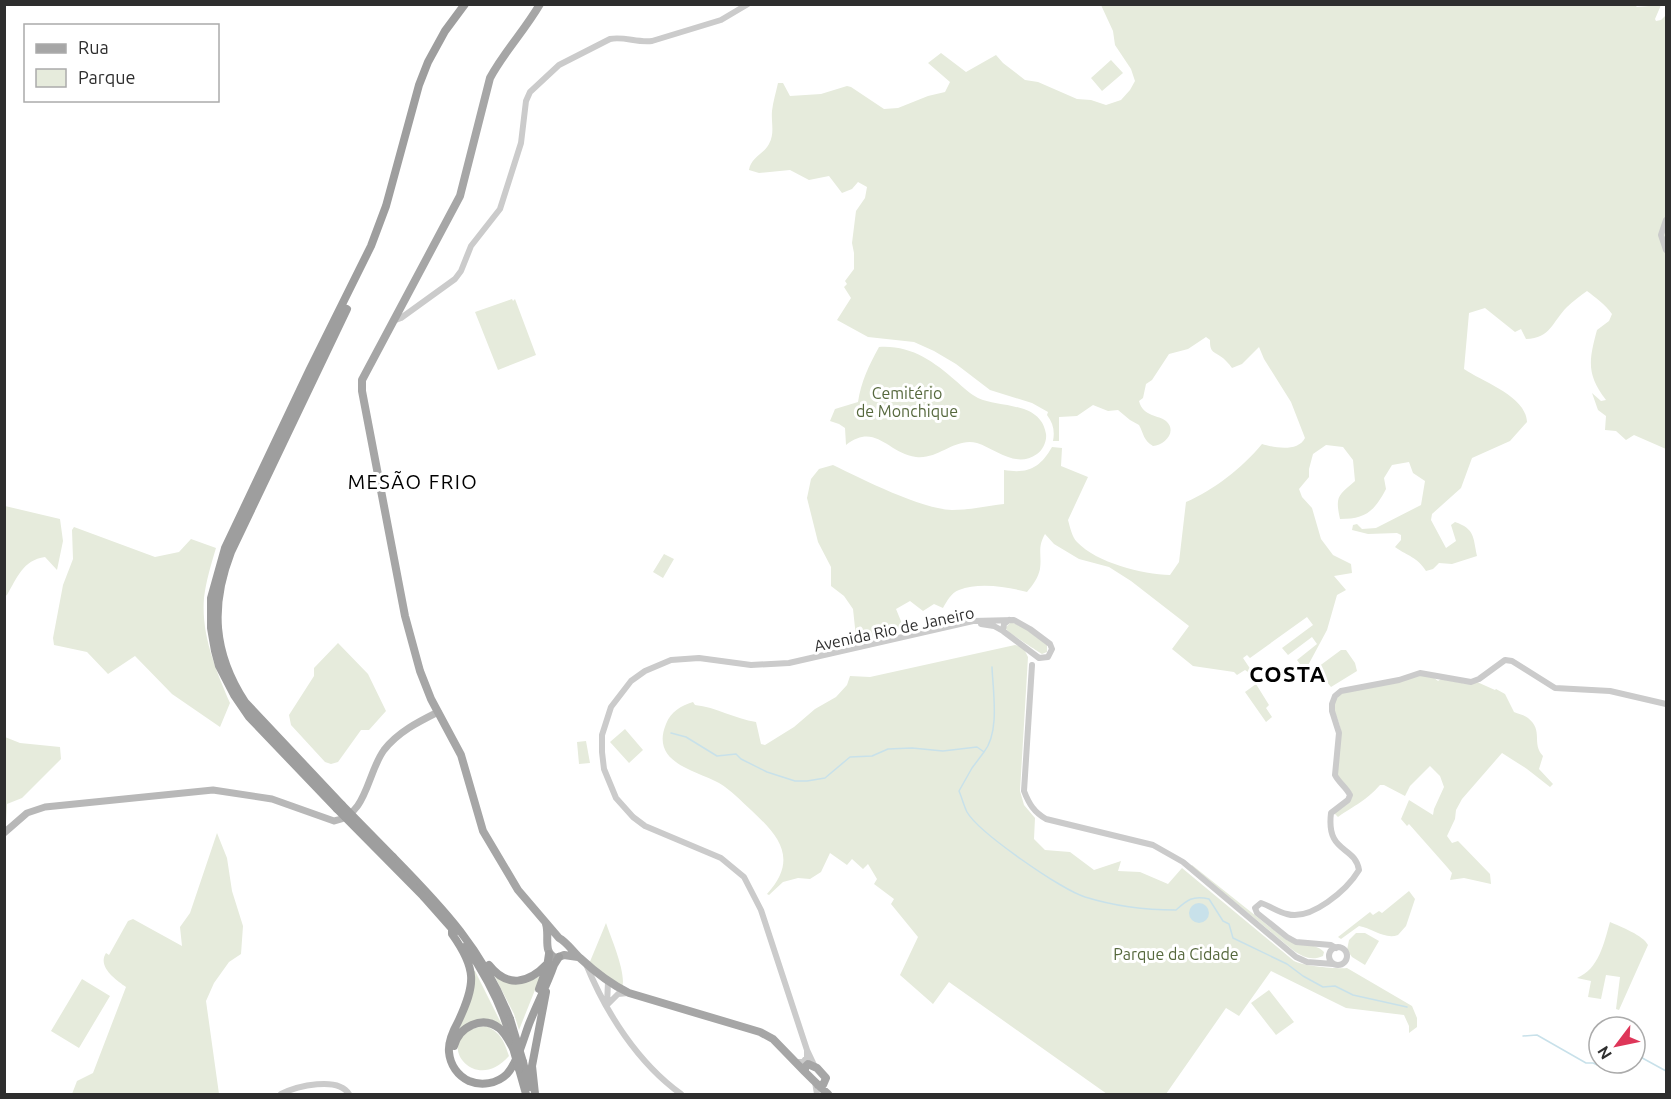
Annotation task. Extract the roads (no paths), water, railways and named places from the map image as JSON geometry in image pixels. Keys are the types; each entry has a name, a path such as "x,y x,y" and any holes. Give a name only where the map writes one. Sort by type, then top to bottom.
{"highway":[{"path":"465,4 444,31 428,62 419,85 386,206 371,246 228,550 211,598 211,628 219,666 249,717 428,893 468,950 489,984 533,1095"},
{"path":"312,373 368,264 390,202 419,98 433,61 447,34 470,4"},
{"path":"340,807 452,929 452,934 494,982 510,1019 526,1095"},
{"path":"468,950 479,949 498,975 513,981 532,977 548,963"},
{"path":"468,950 472,976 469,999 452,1035 449,1053 450,1060 458,1074 474,1083 492,1083 507,1074 554,964 561,956"},
{"path":"508,1035 492,1024 467,1026 461,1031 455,1044 454,1052 458,1065 468,1076 482,1080 497,1075 503,1070 509,1061 548,963 549,954"},
{"path":"533,1095 534,1047 549,978"}],"main road":[{"path":"540,4 516,41 498,62 490,78 460,196 404,310 392,321 363,374 362,391 409,633 420,671 438,712 461,755 483,831 518,890 559,938 608,982 629,993 760,1032 773,1039 795,1061 807,1062 817,1068 826,1078 823,1090"},
{"path":"4,834 27,813 57,805 201,790 260,796 334,820 342,819 356,810 384,750 414,724 438,712"},
{"path":"546,922 549,954 578,957"},
{"path":"548,943 559,938"},
{"path":"561,956 566,952 566,944"},
{"path":"807,1062 823,1090"}],"street":[{"path":"392,321 401,318 404,310 455,279 461,271 471,246 500,209 521,143 526,100 530,92 551,71 610,39 619,37 643,42 651,41 722,20 748,4"},
{"path":"1666,220 1661,235 1666,250"},
{"path":"817,1068 807,1062 761,910 750,885 739,872 721,858 658,833 633,817 616,798 604,769 602,752 602,735 611,707 631,681 658,664 671,660 699,658 751,665 789,663 959,623 1009,620 1022,624 1052,646 1051,654 1044,659 1040,658 1003,631 1004,624 1009,620"},
{"name":"Avenida Rio de Janeiro","path":"789,663 845,653 962,626 987,625 1003,631"},
{"path":"1032,664 1024,791 1028,803 1038,814 1046,819 1153,845 1166,851 1296,957 1307,962 1343,963 1347,957 1344,950 1331,945 1296,942 1257,913 1255,908 1261,903 1288,915 1311,913 1329,901 1359,870 1358,863 1334,840 1330,833 1331,813 1350,795 1335,775 1339,733 1332,704 1335,696 1341,691 1399,680 1420,673 1471,682 1479,679 1505,660 1512,661 1555,688 1610,691 1666,704"},
{"path":"1325,945 1333,963"},
{"path":"1319,962 1336,948"},
{"path":"585,963 612,1016 651,1070 681,1095"},
{"path":"600,993 604,984 608,982"},
{"path":"607,1005 608,982"},
{"path":"607,1005 618,994 629,993"},
{"path":"280,1095 298,1088 322,1085 341,1086 350,1095"}],"water":[{"path":"1199,903 1206,906 1209,913 1206,920 1199,923 1192,920 1189,913 1192,906"}],"waterway":[{"path":"984,752 989,744 994,723 992,667"},
{"path":"671,733 686,737 717,756 736,754 741,759 767,772 795,781 825,778 850,757 872,756 888,749 912,748 943,751 977,747 984,752 959,791 967,812 987,833 1022,860 1059,884 1085,897 1142,908 1176,910 1191,899 1209,899 1223,921 1229,924 1233,938 1287,964 1323,987 1335,986 1353,995 1407,1007"},
{"path":"1523,1036 1537,1035 1587,1063"},
{"path":"1647,1061 1666,1071"}],"district":[{"name":"MESÃO FRIO","path":"413,482"},
{"name":"COSTA","path":"1288,674"}],"park label":[{"name":"Cemitério de Monchique","path":"907,402"},
{"name":"Parque da Cidade","path":"1176,954"}]}
